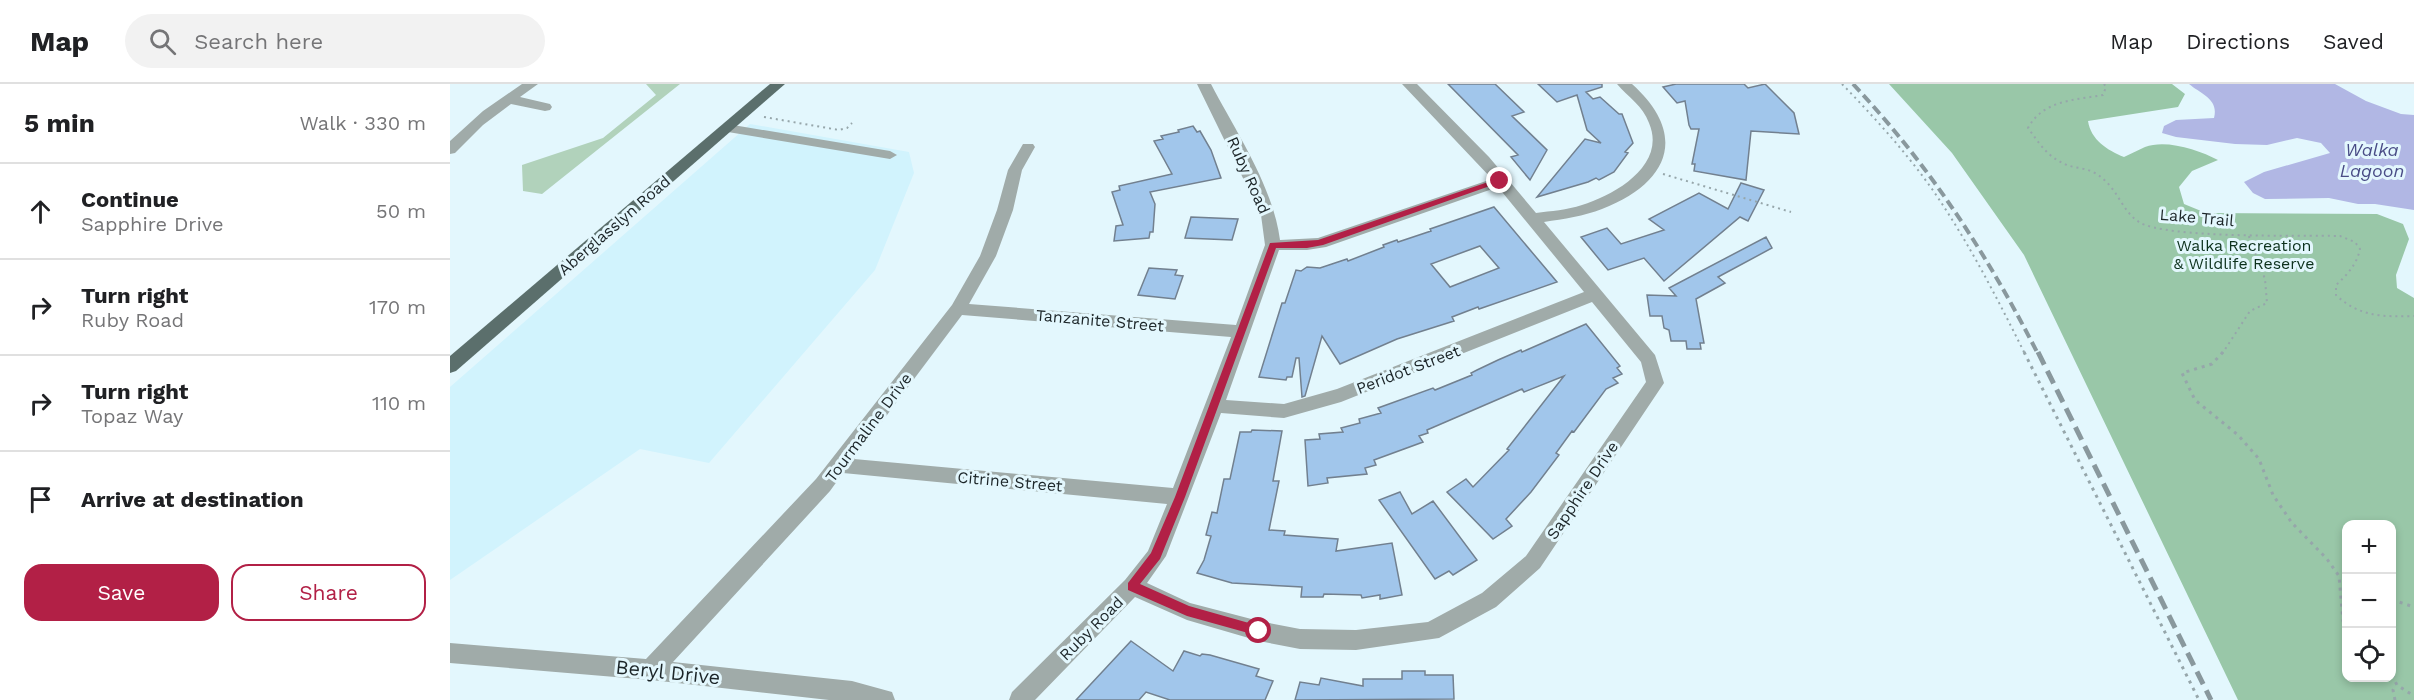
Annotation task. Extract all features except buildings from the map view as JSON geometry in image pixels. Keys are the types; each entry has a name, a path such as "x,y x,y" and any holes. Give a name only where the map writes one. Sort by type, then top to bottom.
{"main road":[{"name":"Aberglasslyn Road","path":"450,366 778,84"}],"street":[{"path":"450,150 469,128 531,84"},
{"name":"Ruby Road","path":"1020,700 1132,586 1156,556 1215,406 1273,245 1266,208 1204,84"},
{"name":"Sapphire Drive","path":"1132,586 1187,611 1259,631 1300,639 1356,640 1431,631 1489,600 1533,562 1655,383 1649,360 1456,130 1409,84"},
{"path":"1532,219 1587,209 1629,189 1650,170 1658,150 1658,128 1638,96 1624,84"},
{"path":"509,99 545,107"},
{"path":"727,128 890,155"},
{"name":"Tourmaline Drive","path":"651,670 840,465 958,309 988,256 1005,210 1015,170 1028,147"},
{"path":"1273,245 1307,246 1320,243 1500,181"},
{"name":"Peridot Street","path":"1215,406 1284,411 1341,395 1594,296"},
{"name":"Tanzanite Street","path":"958,309 1241,332"},
{"name":"Citrine Street","path":"840,465 1180,497"},
{"name":"Beryl Drive","path":"450,653 651,670 852,692 884,700"}],"path":[{"path":"1842,84 1884,128 1932,190 1989,282 2199,700"},
{"name":"Lake Trail","path":"2104,84 2106,87 2103,95 2043,106 2031,118 2028,128 2047,155 2067,165 2093,172 2117,192 2127,212 2140,223 2170,230 2248,234 2321,234 2340,236 2355,242 2360,249 2359,257 2336,285 2336,295 2344,305 2364,315 2414,316"},
{"path":"764,117 839,130 847,128 852,123"},
{"path":"1650,170 1791,212"},
{"path":"2248,234 2264,279 2269,298 2267,303 2250,311 2228,347 2212,364 2182,373 2195,400 2238,435 2259,459 2273,495 2292,523 2327,559 2339,576 2342,610"},
{"path":"2396,603 2414,607"},
{"path":"2395,682 2414,696"},
{"path":"2395,700 2393,690 2397,685"}],"shaded area":[{"path":"750,124 909,152 914,173 875,270 709,463 640,449 450,580 450,387"}],"green space":[{"path":"646,84 680,84 542,194 523,191 522,165 603,138 656,95"},
{"name":"Walka Recreation & Wildlife Reserve","path":"1889,84 2172,84 2185,94 2178,107 2088,121 2092,134 2101,144 2124,157 2145,147 2163,144 2192,149 2218,160 2192,171 2179,187 2184,204 2206,213 2377,214 2403,224 2409,239 2396,275 2397,288 2414,298 2414,700 2238,700 2024,255 1952,153"}],"water":[{"name":"Walka Lagoon","path":"2189,84 2335,84 2366,101 2401,114 2414,115 2414,210 2375,204 2358,204 2329,198 2265,199 2253,193 2244,182 2264,172 2330,153 2321,143 2297,138 2267,145 2235,144 2176,137 2162,133 2164,126 2176,120 2214,118 2214,106 2204,94"}],"railway":[{"path":"1853,84 1907,147 1955,212 1998,281 2038,354"},
{"path":"2038,352 2211,700"}],"route":[{"path":"1259,631 1187,611 1132,586 1156,556 1215,406 1273,245 1307,246 1320,243 1500,181"}]}
